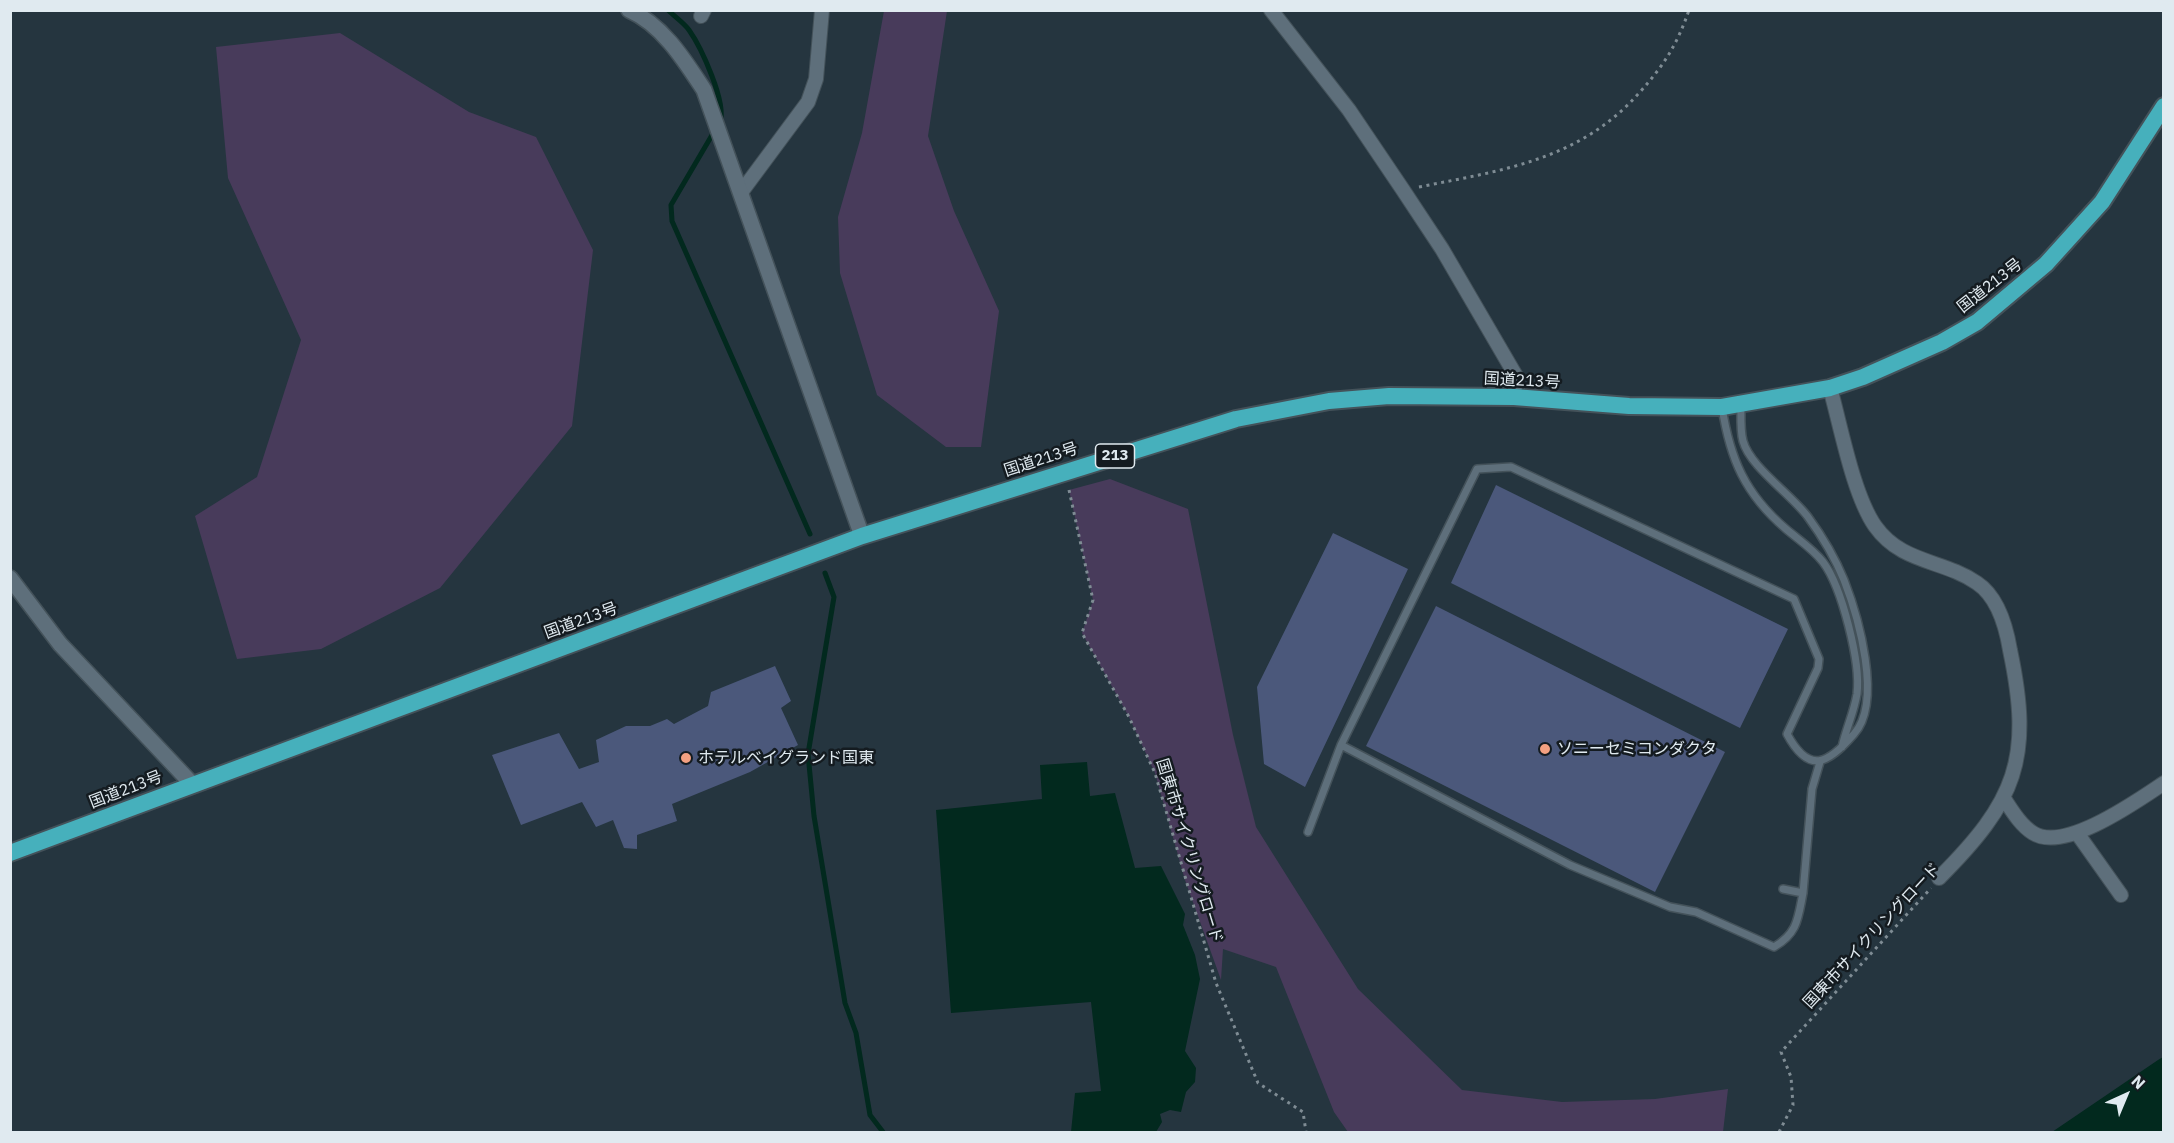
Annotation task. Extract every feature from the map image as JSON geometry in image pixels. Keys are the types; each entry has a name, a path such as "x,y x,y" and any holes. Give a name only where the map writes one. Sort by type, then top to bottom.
{"highway":[{"name":"国道213号","path":"10,854 192,784 862,536 1236,418 1329,401 1389,396 1514,398 1629,406 1722,407 1830,388 1863,377 1942,342 1977,322 2046,264 2102,202 2163,106"}],"street":[{"path":"629,10 641,16 679,52 704,90 742,190 862,536"},
{"path":"742,190 808,102 816,79 822,10"},
{"path":"1271,10 1349,110 1442,249 1516,376 1514,398"},
{"path":"1830,388 1862,500 1875,526 1894,548 1976,582 1989,594 2002,618 2015,674 2020,749 2003,797 1975,842 1936,882"},
{"path":"10,578 60,644 192,784"},
{"path":"2003,797 2033,834 2060,838 2078,833 2163,783"},
{"path":"2078,833 2108,873 2121,895"}],"lane":[{"path":"1308,832 1341,745 1477,469 1511,467 1794,598 1819,659 1818,668 1787,734 1801,756 1810,762 1820,762 1841,749 1859,729 1867,701 1866,657 1844,580 1828,548 1807,516 1754,459 1743,441 1741,404"},
{"path":"1722,407 1728,446 1745,481 1762,505 1819,557 1834,583 1850,633 1857,675 1857,694 1841,749"},
{"path":"1341,745 1570,865 1670,907 1696,912 1774,947 1789,938 1793,931 1803,893 1812,789 1820,762"},
{"path":"1783,890 1803,893"}],"path":[{"path":"1403,190 1519,166 1579,143 1626,108 1659,70 1678,41 1689,10"},
{"name":"国東市サイクリングロード","path":"1069,490 1093,600 1082,633 1130,717 1155,773 1216,982 1258,1083 1303,1113 1306,1132"},
{"name":"国東市サイクリングロード","path":"1779,1132 1792,1106 1791,1077 1781,1052 1936,882"}],"shaded area":[{"path":"884,11 947,11 928,136 954,211 999,311 981,447 946,447 877,395 840,273 838,217 862,133"},
{"path":"340,33 469,112 536,137 593,250 572,426 440,588 321,649 237,659 195,516 257,477 301,340 228,178 216,47"},
{"path":"1110,479 1188,509 1233,735 1256,827 1358,989 1462,1090 1562,1102 1655,1099 1728,1089 1723,1132 1348,1132 1334,1112 1276,967 1223,949 1221,980 1185,880 1155,773 1129,717 1082,633 1093,600 1069,490"},
{"path":"1087,762 1090,796 1115,793 1135,868 1161,866 1185,914 1183,925 1195,955 1200,979 1185,1051 1196,1068 1195,1082 1186,1092 1181,1112 1170,1110 1160,1114 1162,1122 1156,1132 1071,1132 1075,1093 1101,1091 1091,1002 951,1013 936,810 1042,799 1040,765"},
{"path":"2163,1057 2163,1132 2052,1132 2158,1060"}],"building":[{"path":"1496,485 1788,629 1740,728 1451,583"},
{"path":"1333,533 1408,569 1305,787 1264,764 1257,687"},
{"name":"ソニーセミコンダクタ","path":"1436,606 1725,752 1655,892 1366,746"},
{"name":"ホテルベイグランド国東","path":"775,666 791,701 781,708 798,745 750,772 672,804 677,821 637,835 637,849 624,848 613,820 596,827 582,802 521,825 492,755 559,733 579,769 599,762 596,740 626,726 650,726 667,719 674,724 708,706 711,692"}],"waterway":[{"path":"668,10 685,25 700,49 720,102 720,122"},
{"path":"715,130 671,205 672,221 810,534"},
{"path":"825,573 834,597 808,754 814,816 845,1003 856,1033 870,1115 883,1132"}],"place":[{"name":"ソニーセミコンダクタ","path":"1545,749"},
{"name":"ホテルベイグランド国東","path":"686,758"}]}
